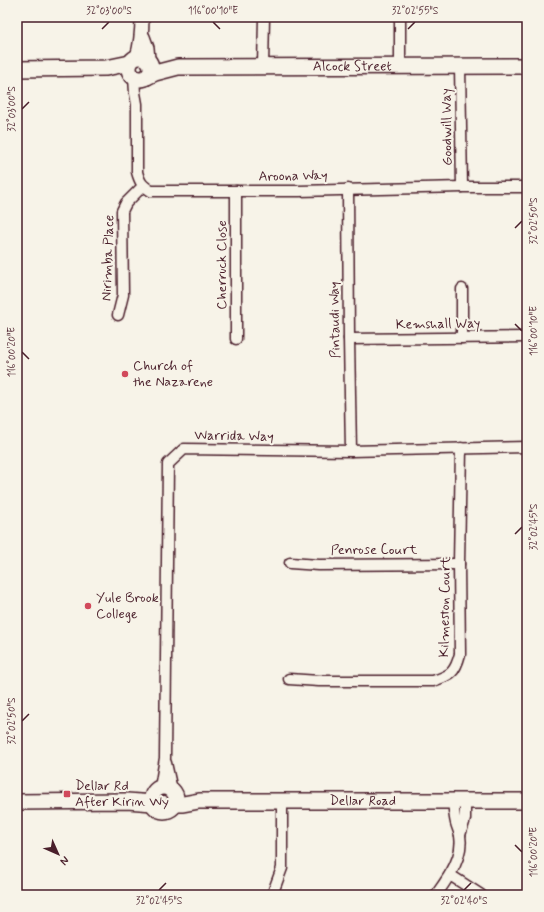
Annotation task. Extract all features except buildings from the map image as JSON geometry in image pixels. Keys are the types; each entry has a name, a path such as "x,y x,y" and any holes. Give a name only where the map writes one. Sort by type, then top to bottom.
{"main road":[{"name":"Alcock Street","path":"17,68 106,68 122,74 140,69 178,67 527,66"},
{"name":"Dellar Road","path":"17,802 127,801 165,795 183,804 199,801 527,801"}],"street":[{"path":"142,17 142,33 147,48 140,69 137,104 137,172 143,186"},
{"path":"263,67 264,17"},
{"path":"400,17 400,66"},
{"name":"Goodwill Way","path":"460,67 462,187"},
{"name":"Aroona Way","path":"143,186 151,191 527,187"},
{"name":"Nirimba Place","path":"118,315 123,295 122,211 126,203 143,186"},
{"name":"Pintaudi Way","path":"348,189 350,451"},
{"name":"Cherruck Close","path":"236,191 236,339"},
{"path":"462,289 462,338"},
{"name":"Kemshall Way","path":"349,339 527,337"},
{"name":"Warrida Way","path":"165,795 168,464 184,449 350,451 527,447"},
{"name":"Kilmeston Court","path":"289,678 319,681 433,680 448,676 453,671 460,654 461,448"},
{"name":"Penrose Court","path":"290,563 319,565 460,564"},
{"path":"272,895 282,868 282,801"},
{"path":"436,895 450,875 459,849 460,835 456,821 459,801"},
{"path":"450,875 481,895"}],"place":[{"name":"Church of the Nazarene","path":"125,374"},
{"name":"Yule Brook College","path":"88,606"},
{"name":"Dellar Rd After Kirin Wy","path":"67,794"}]}
